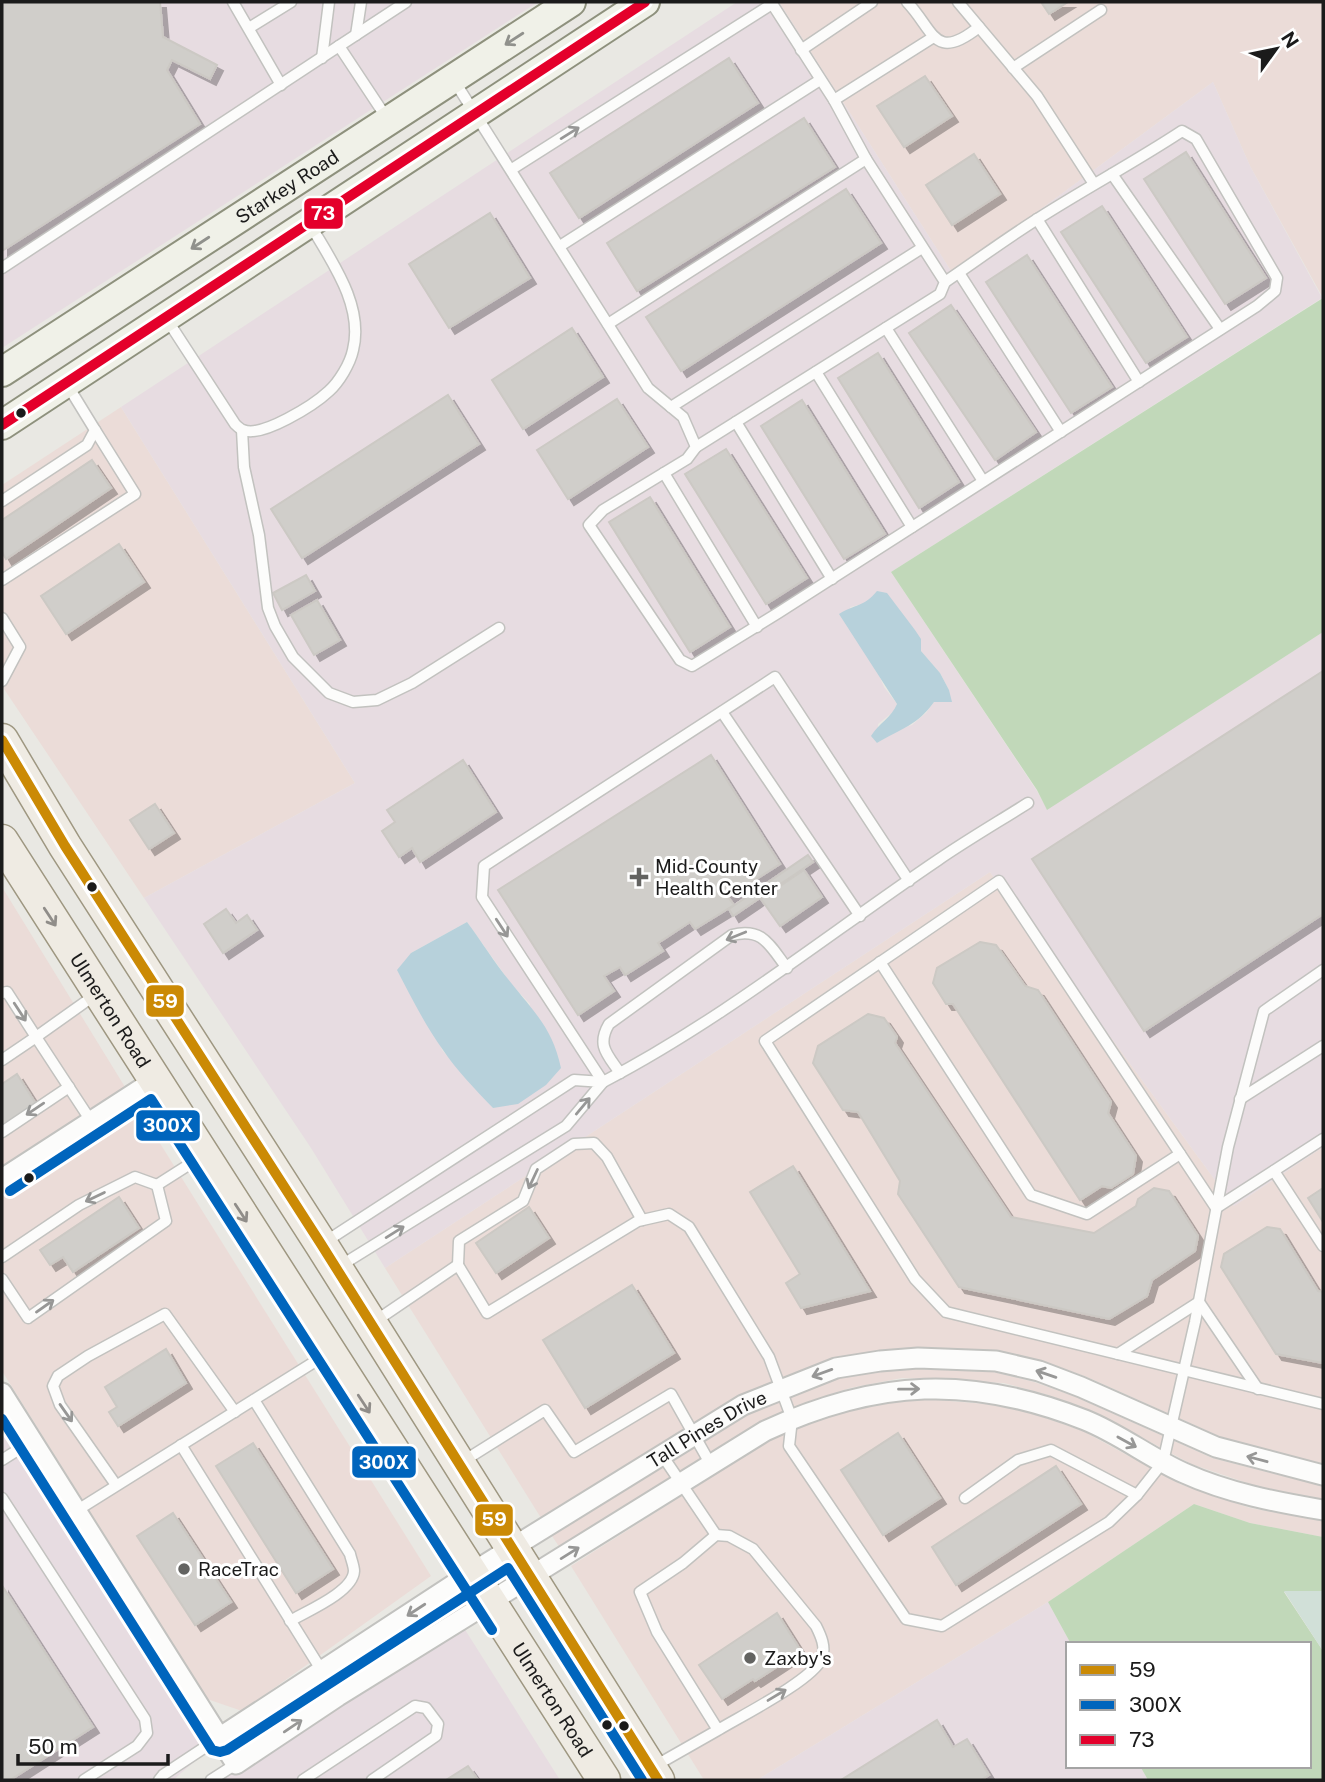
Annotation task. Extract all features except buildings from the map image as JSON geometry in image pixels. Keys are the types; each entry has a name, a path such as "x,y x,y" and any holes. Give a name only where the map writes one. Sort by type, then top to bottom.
{"main road":[{"name":"Starkey Road","path":"2,372 571,2"},
{"path":"2,425 645,2"},
{"path":"2,740 72,857 329,1256 654,1774"},
{"name":"Ulmerton Road","path":"2,843 604,1780"}],"street":[{"path":"2,1179 155,1080"},
{"name":"Tall Pines Drive","path":"219,1738 473,1573 743,1405 836,1368 918,1358 996,1361 1039,1371 1082,1387 1216,1447 1323,1475"},
{"name":"Tall Pines Drive","path":"236,1764 338,1696 765,1431 853,1398 901,1389 1002,1394 1088,1421 1185,1474 1255,1497 1323,1510"},
{"path":"2,1394 236,1764"}],"lane":[{"path":"233,2 281,85"},
{"path":"249,28 291,2"},
{"path":"322,58 329,2"},
{"path":"356,35 361,2"},
{"path":"2,268 406,2"},
{"path":"801,50 872,2"},
{"path":"907,2 932,38 949,43 962,40 979,27"},
{"path":"958,2 1037,96 1094,184"},
{"path":"512,169 771,3 834,100 866,159 945,282"},
{"path":"1013,68 1101,10"},
{"path":"834,100 932,38"},
{"path":"340,46 388,121"},
{"path":"453,78 648,388 683,417 696,447"},
{"path":"560,246 820,80"},
{"path":"1182,131 1196,139 1277,278 1275,291 1139,382 757,626 692,666 680,660 589,525 603,510 687,459 696,447 940,295 945,282 1094,184 1136,162 1182,131"},
{"path":"608,324 866,159"},
{"path":"1112,174 1220,329"},
{"path":"1037,219 1139,382"},
{"path":"166,318 235,424 242,430 253,432 270,427 308,406 330,390 344,371 354,350 355,320 344,284 310,223"},
{"path":"671,407 922,248"},
{"path":"959,273 1061,432"},
{"path":"886,328 983,481"},
{"path":"816,372 912,527"},
{"path":"2,580 135,494 66,383"},
{"path":"736,422 832,579"},
{"path":"2,501 87,446 95,430"},
{"path":"242,430 244,467 259,535 268,608 293,657 329,693 353,702 377,700 412,683 499,628"},
{"path":"664,473 757,626"},
{"path":"2,618 20,647 2,681"},
{"path":"603,1082 482,897 484,866 775,677 909,881"},
{"path":"722,712 860,916"},
{"path":"329,1256 566,1126 603,1082 643,1062 787,968 909,881 1028,803"},
{"path":"1216,1209 999,881 765,1041 915,1279 946,1312 1323,1404"},
{"path":"620,1073 603,1048 603,1035 609,1024 732,935 747,931 757,933 787,968"},
{"path":"880,962 1031,1195 1087,1214 1180,1154"},
{"path":"642,1220 607,1157 594,1143 574,1144 537,1168 523,1201 459,1241 458,1265 487,1313 642,1220 669,1214 689,1227 769,1357 792,1419 789,1446 906,1619 942,1626 1109,1522 1137,1495 1163,1462 1199,1302 1227,1147 1264,1011 1323,970"},
{"path":"2,993 7,992 91,1121"},
{"path":"2,1060 99,992"},
{"path":"1240,1099 1323,1046"},
{"path":"329,1256 574,1080 603,1082"},
{"path":"2,1132 69,1087"},
{"path":"1216,1209 1323,1139"},
{"path":"157,1185 204,1155"},
{"path":"1274,1171 1323,1246"},
{"path":"2,1257 79,1205 135,1177 157,1185"},
{"path":"2,1279 27,1318 166,1221 157,1185"},
{"path":"371,1324 458,1265"},
{"path":"1118,1354 1199,1302"},
{"path":"1199,1302 1258,1389"},
{"path":"117,1485 60,1405 53,1386 58,1376 88,1356 165,1314 235,1412"},
{"path":"76,1511 331,1352"},
{"path":"458,1464 545,1410 574,1452 671,1394 711,1465"},
{"path":"254,1400 350,1554 354,1571 349,1584 342,1590 289,1621"},
{"path":"2,1460 32,1441"},
{"path":"181,1445 322,1671"},
{"path":"965,1498 1018,1460 1051,1450 1137,1495"},
{"path":"662,1455 716,1535"},
{"path":"2,1498 145,1719 146,1733 137,1746 84,1780"},
{"path":"654,1774 718,1730 782,1692 816,1668 823,1656 823,1640 816,1626 753,1549 729,1536 716,1535 683,1563 640,1592 657,1632 718,1730"},
{"path":"303,1780 415,1706 426,1708 438,1724 436,1736 372,1780"},
{"name":"Tall Pines Drive","path":"159,1780 219,1738"},
{"name":"Tall Pines Drive","path":"211,1780 236,1764"}],"shaded area":[{"path":"2,2 538,2 2,348"},
{"path":"737,2 779,2 953,274 1213,82 1250,166 1322,298 891,572 1047,809 1323,632 1323,1147 1234,1206 990,872 385,1268 311,1148 144,898 355,783 121,407","holes":["867,603 902,615 915,630 921,651 940,673 949,690 951,702 934,702 912,725 897,730 877,743 878,724 894,711 897,704 884,687 850,607","467,922 512,985 530,1004 493,1108 442,1050 411,953"]},
{"path":"779,2 1323,2 1323,298 1250,166 1213,82 953,274"},
{"path":"121,407 355,783 144,898 2,686 2,485"},
{"path":"990,872 1234,1206 1323,1147 1323,1464 1221,1437 1087,1377 1043,1361 1000,1351 920,1347 833,1358 739,1395 541,1518 385,1268"},
{"path":"2,887 125,1087 2,1166"},
{"path":"136,1105 431,1576 242,1711 207,1699 2,1371 2,1191"},
{"path":"917,1369 993,1372 1034,1382 1076,1397 1212,1458 1323,1486 1323,1499 1259,1487 1191,1464 1095,1412 1048,1395 1004,1383 902,1378 850,1388 788,1409 760,1422 560,1548 552,1536 748,1414 838,1378 880,1371"},
{"path":"901,1400 998,1405 1040,1416 1083,1431 1180,1484 1250,1508 1323,1521 1323,1537 1250,1523 1194,1504 1048,1602 757,1780 704,1780 571,1566 770,1440 855,1408"},
{"path":"2,1415 210,1748 173,1780 2,1780"},
{"path":"1284,1591 1323,1591 1323,1651"},
{"path":"1048,1602 1070,1642 1066,1642 1066,1768 1141,1768 1148,1780 757,1780"},
{"path":"457,1617 560,1780 205,1780 231,1758"}],"green space":[{"path":"1323,298 1323,632 1047,810 1037,790 891,572"},
{"path":"1194,1504 1250,1523 1323,1537 1323,1591 1284,1592 1323,1651 1323,1780 1148,1780 1141,1768 1311,1768 1311,1642 1070,1642 1048,1602"}],"water":[{"path":"877,591 887,593 915,630 921,639 921,651 940,673 952,702 934,702 915,721 877,743 871,736 897,704 839,614 863,603"},
{"path":"467,922 536,1014 558,1055 561,1068 546,1085 518,1104 493,1108 467,1080 430,1031 397,970 411,953"}],"transit line":[{"name":"73","path":"2,425 645,2"},
{"name":"59","path":"2,740 65,846 321,1244 658,1780"},
{"name":"300X","path":"10,1191 151,1099 492,1630"},
{"name":"300X","path":"2,1419 212,1750 227,1750 508,1568 642,1780"}],"place":[{"name":"Mid-County Health Center","path":"639,877"},
{"name":"RaceTrac","path":"184,1569"},
{"name":"Zaxby's","path":"750,1658"}]}
